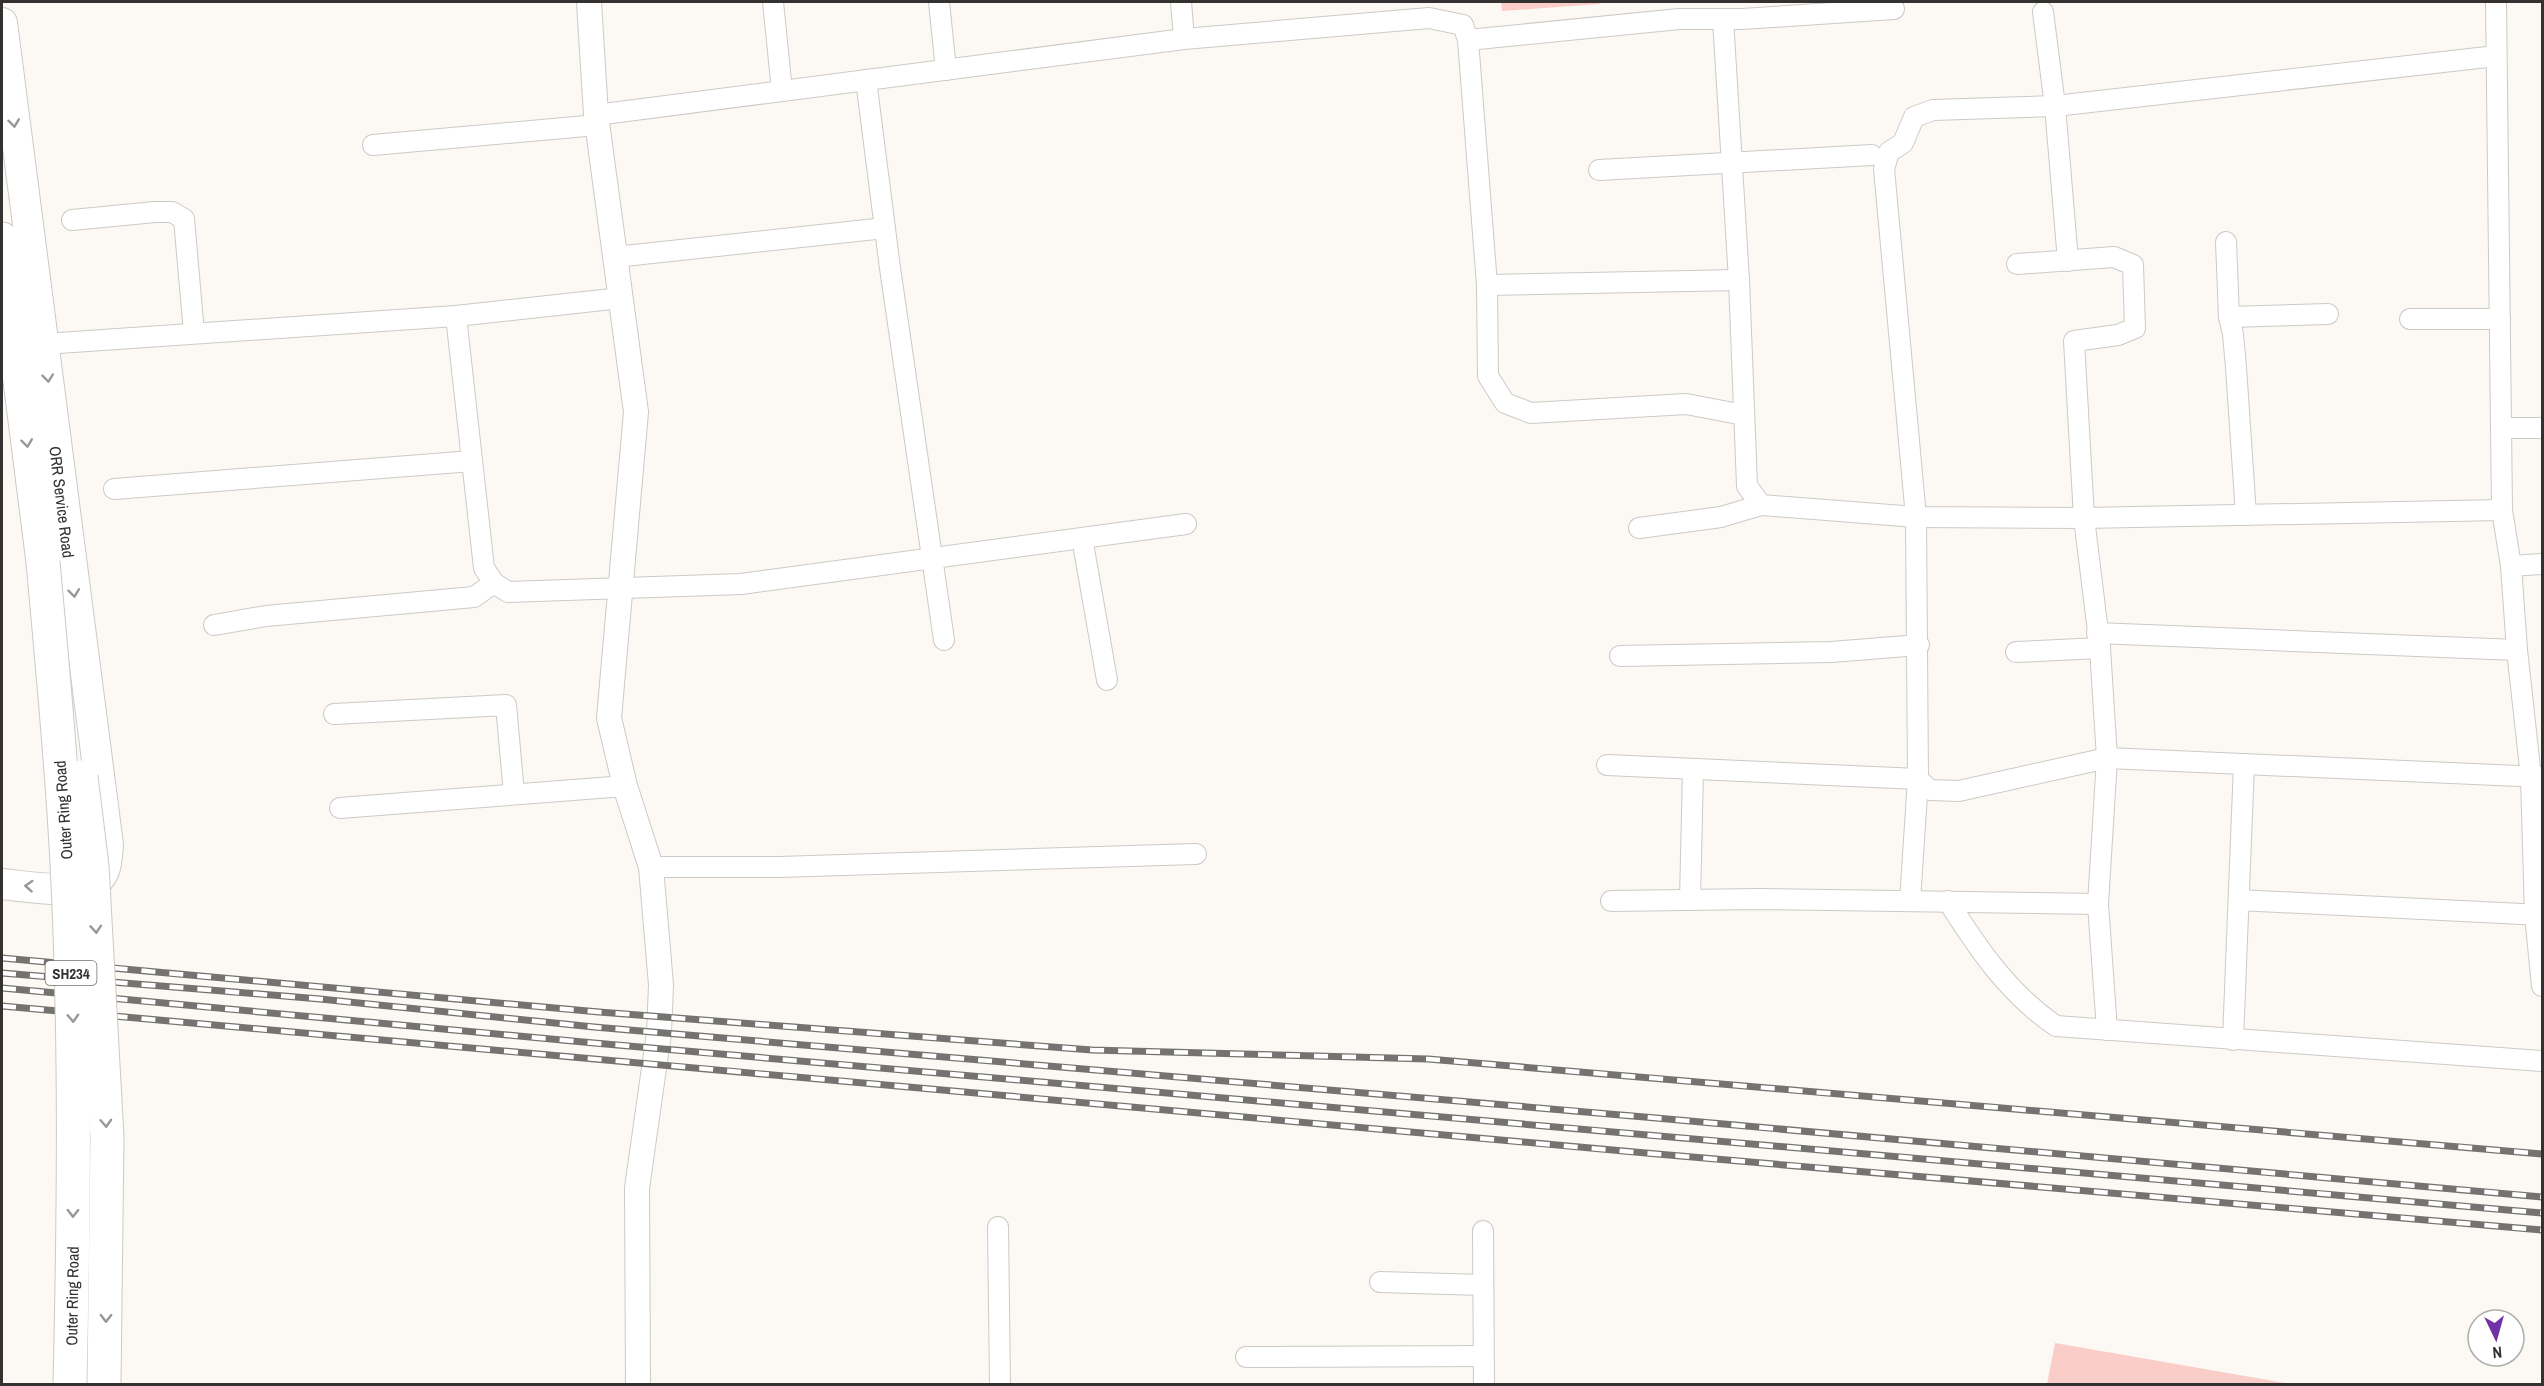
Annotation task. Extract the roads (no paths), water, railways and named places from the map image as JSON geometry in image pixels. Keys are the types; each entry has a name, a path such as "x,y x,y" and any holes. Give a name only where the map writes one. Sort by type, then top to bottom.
{"highway":[{"name":"Outer Ring Road","path":"2,239 43,562 67,862 74,1039 70,1384"},
{"path":"48,622 77,754 92,866 107,1137 105,1384"}],"main road":[{"name":"ORR Service Road","path":"2,23 108,845 107,863 100,878 87,887 75,889 2,884"}],"street":[{"path":"589,2 597,120 636,412 609,718 625,786 651,867 661,985 656,1064 637,1188 638,1384"},
{"path":"772,2 782,91"},
{"path":"939,2 946,70"},
{"path":"1181,2 1184,39"},
{"path":"2496,2 2502,510 2511,566 2517,650 2537,777 2542,986"},
{"path":"1468,40 1679,19 1723,19 1894,9"},
{"path":"2043,12 2055,106 2068,261"},
{"path":"373,145 597,120 782,91 1184,39 1429,18 1463,25 1468,40 1487,285 1488,376 1505,403 1531,413 1686,404 1744,415"},
{"path":"1723,19 1739,280 1747,486 1761,505"},
{"path":"1910,901 1918,779 1919,645 1916,517 1884,169 1889,152 1904,143 1914,117 1922,112 1934,110 2055,106 2496,56"},
{"path":"866,80 944,640"},
{"path":"1599,170 1872,155"},
{"path":"72,220 155,212 172,212 184,219 194,333"},
{"path":"615,257 885,228"},
{"path":"2226,242 2229,317 2234,345 2246,515"},
{"path":"2017,264 2114,257 2133,265 2136,296 2135,328 2118,335 2074,341 2084,518 2099,640 2107,758 2098,904 2107,1030"},
{"path":"1487,285 1739,280"},
{"path":"44,344 456,316 621,298"},
{"path":"2229,317 2328,314"},
{"path":"456,316 484,568 494,583 508,592 741,584 1186,524"},
{"path":"2410,319 2500,319"},
{"path":"2501,428 2542,428"},
{"path":"114,489 472,461"},
{"path":"1639,528 1721,517 1761,505 1916,517 2084,518 2502,510"},
{"path":"1082,538 1107,680"},
{"path":"2511,566 2542,564"},
{"path":"214,625 266,616 474,597 494,583"},
{"path":"2016,652 2099,640 2517,650"},
{"path":"1620,656 1831,652 1919,645"},
{"path":"334,714 506,705 514,794"},
{"path":"1607,765 1918,779 1930,790 1959,791 2107,758 2537,777"},
{"path":"2233,1040 2244,764"},
{"path":"1690,900 1693,769"},
{"path":"340,808 625,786"},
{"path":"651,867 779,867 1196,854"},
{"path":"2239,900 2539,915"},
{"path":"1611,901 1910,901 2098,904"},
{"path":"1948,902 1978,949 2032,1009 2056,1026 2542,1061"},
{"path":"998,1227 1000,1384"},
{"path":"1483,1232 1484,1384"},
{"path":"1380,1282 1483,1285"},
{"path":"1246,1357 1483,1356"}],"railway":[{"path":"2,958 599,1012 1092,1050 1428,1059 2542,1154"},
{"path":"2,973 320,999 594,1027 2542,1197"},
{"path":"2,988 594,1043 2542,1213"},
{"path":"2,1006 1657,1154 2542,1230"}]}
